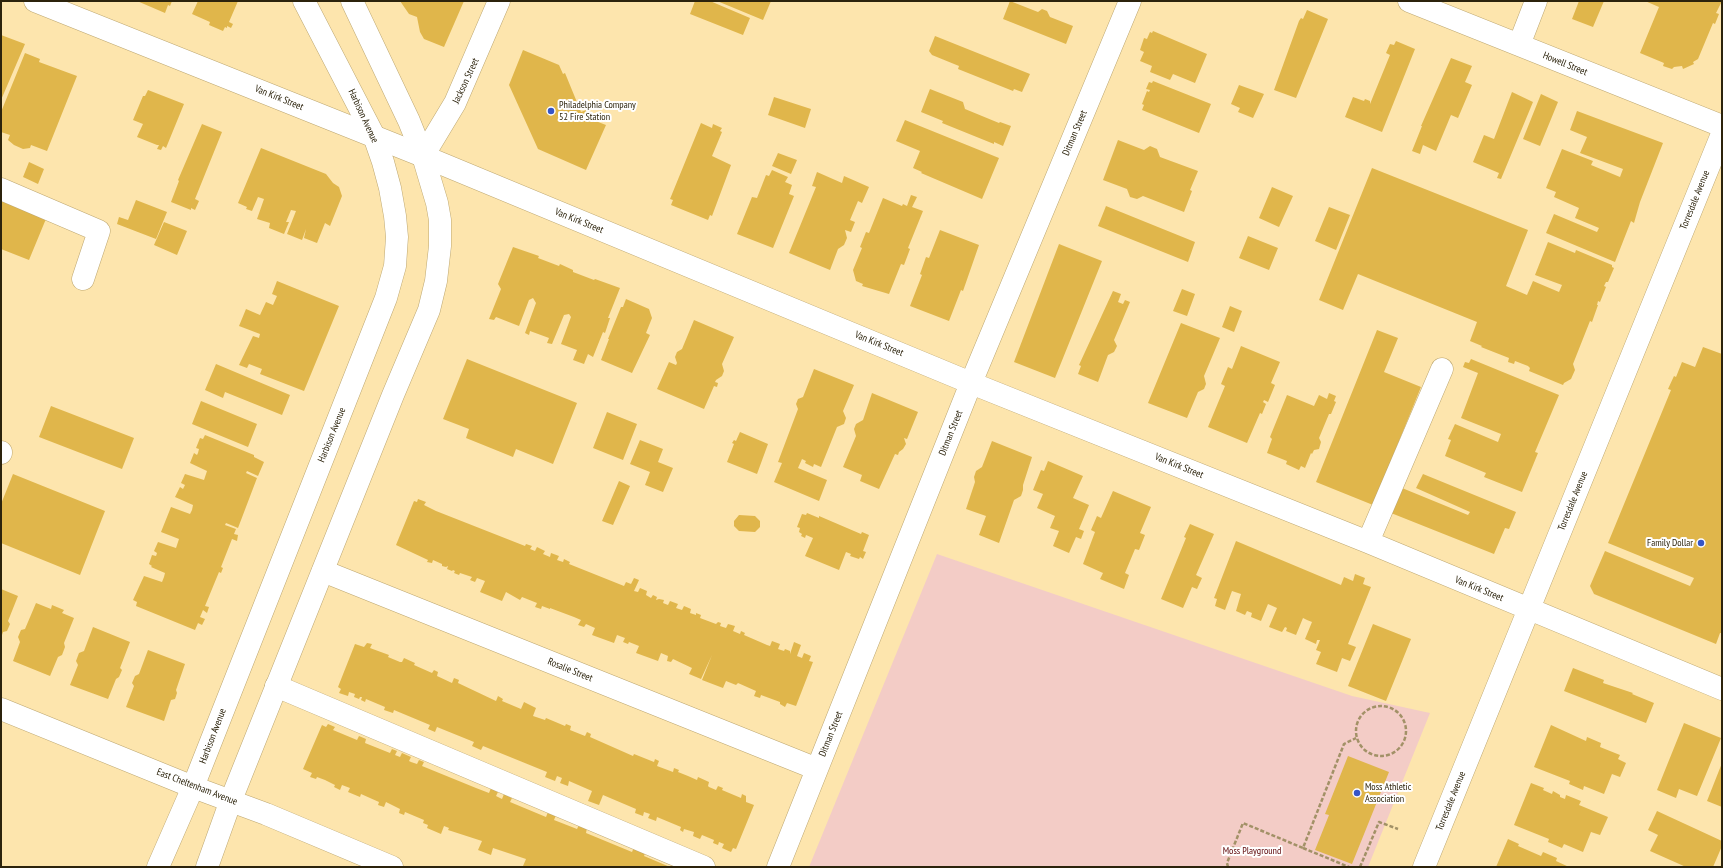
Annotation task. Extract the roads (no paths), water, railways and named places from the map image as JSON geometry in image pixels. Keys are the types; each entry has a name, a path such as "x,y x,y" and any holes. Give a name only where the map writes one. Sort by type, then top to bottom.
{"street":[{"name":"Van Kirk Street","path":"35,1 374,136 971,382 1368,542 1722,689"},
{"name":"Harbison Avenue","path":"158,867 193,787 386,298 395,266 397,237 395,216 384,162 374,136 304,1"},
{"name":"Jackson Street","path":"423,156 456,104 499,1"},
{"name":"Ditman Street","path":"778,867 971,382 1130,1"},
{"name":"Howell Street","path":"1409,1 1722,126"},
{"path":"1519,45 1536,1"},
{"path":"207,867 230,800 393,395 429,310 436,281 440,246 440,220 437,203 423,156 409,121 354,2"},
{"name":"Torresdale Avenue","path":"1424,867 1722,134"},
{"path":"1,189 99,231 83,279"},
{"path":"1368,542 1442,369"},
{"name":"Rosalie Street","path":"323,571 817,769"},
{"path":"276,686 704,867"},
{"name":"East Cheltenham Avenue","path":"1,709 193,787 230,800 392,867"}],"place":[{"name":"Philadelphia Company 52 Fire Station","path":"551,111"},
{"name":"Family Dollar","path":"1701,543"},
{"name":"Moss Athletic Association","path":"1357,793"}],"park label":[{"name":"Moss Playground","path":"1252,851"}]}
